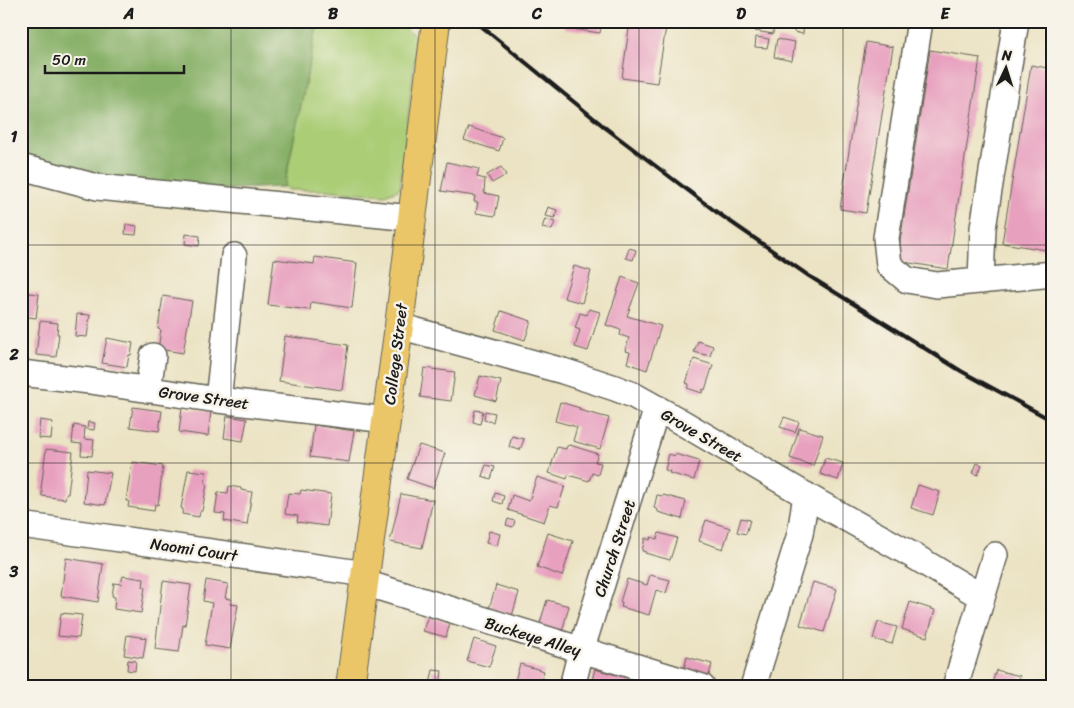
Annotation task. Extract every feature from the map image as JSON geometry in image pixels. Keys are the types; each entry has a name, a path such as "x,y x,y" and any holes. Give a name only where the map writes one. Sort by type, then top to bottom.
{"main road":[{"name":"College Street","path":"350,687 387,420 436,21"}],"street":[{"path":"920,21 886,238 889,264 907,280 936,285 1053,274"},
{"path":"981,282 983,228 1016,21"},
{"path":"21,167 97,187 412,218"},
{"path":"218,400 234,256"},
{"name":"Grove Street","path":"399,326 615,388 657,408 982,596"},
{"path":"148,390 152,356"},
{"name":"Grove Street","path":"21,373 218,400 387,420"},
{"name":"Church Street","path":"572,687 581,651 657,408"},
{"path":"753,687 800,534 806,495"},
{"name":"Naomi Court","path":"21,525 365,578"},
{"path":"955,687 995,555"},
{"name":"Buckeye Alley","path":"365,578 581,651 702,687"}],"green space":[{"path":"21,21 318,21 284,187 204,190 113,179 21,159"},
{"path":"318,21 398,21 417,38 400,189 385,195 323,190 289,190 284,187"}],"building":[{"path":"566,21 602,21 600,33 565,28"},
{"path":"630,21 667,21 657,83 622,78"},
{"path":"757,21 774,21 773,34 755,31"},
{"path":"795,21 804,21 803,34 794,32"},
{"path":"756,37 769,39 767,48 755,47"},
{"path":"777,39 795,42 792,61 774,57"},
{"path":"866,42 893,47 866,213 840,209"},
{"path":"930,50 980,58 948,269 897,261"},
{"path":"1031,65 1053,69 1053,251 1002,243"},
{"path":"469,127 503,138 499,151 464,140"},
{"path":"447,162 479,169 477,177 485,179 484,193 499,196 495,216 476,213 478,202 474,202 475,196 441,191"},
{"path":"501,167 506,175 492,183 487,175"},
{"path":"548,207 557,210 555,218 545,216"},
{"path":"545,219 555,222 552,230 542,228"},
{"path":"126,224 137,226 136,235 125,234"},
{"path":"186,234 200,236 199,246 185,244"},
{"path":"629,248 636,250 633,260 626,258"},
{"path":"315,257 357,263 352,308 311,302 310,310 268,305 274,259 314,264"},
{"path":"574,266 591,271 582,303 564,298"},
{"path":"622,277 639,283 627,316 661,326 647,370 627,363 630,352 625,351 629,338 620,335 621,330 606,325"},
{"path":"21,292 39,294 36,318 21,316"},
{"path":"163,296 192,301 183,353 158,349 161,330 158,329"},
{"path":"589,309 600,312 588,351 575,347 580,330 575,328 580,313 587,315"},
{"path":"501,311 531,321 525,340 495,330"},
{"path":"77,314 90,315 87,337 75,336"},
{"path":"40,321 58,323 57,334 59,334 56,357 36,355"},
{"path":"285,336 348,345 342,390 279,381"},
{"path":"107,338 133,343 127,367 102,363"},
{"path":"698,341 713,346 710,356 694,352"},
{"path":"694,359 713,365 705,390 703,389 702,393 687,388 689,384 686,383"},
{"path":"424,368 455,372 451,401 420,397"},
{"path":"480,376 501,381 496,401 475,395"},
{"path":"21,386 27,387 23,411 21,410"},
{"path":"560,402 580,408 579,410 609,418 600,449 573,441 577,427 555,421"},
{"path":"133,407 162,411 159,431 130,427"},
{"path":"182,408 211,411 208,436 179,432"},
{"path":"475,410 483,411 480,424 473,422"},
{"path":"485,411 495,413 493,422 484,420"},
{"path":"227,416 247,419 243,441 224,438"},
{"path":"784,417 799,422 795,432 780,427"},
{"path":"40,420 53,422 51,439 38,438"},
{"path":"88,422 95,423 94,430 87,429"},
{"path":"74,425 85,427 84,439 94,440 92,456 81,455 82,444 72,443"},
{"path":"314,425 354,431 349,462 310,457"},
{"path":"799,428 823,435 813,466 790,458"},
{"path":"512,436 524,439 520,450 509,447"},
{"path":"419,445 445,453 433,488 407,479"},
{"path":"570,445 598,454 595,462 601,463 598,475 592,473 589,481 568,475 567,479 549,473 557,447 566,449"},
{"path":"46,449 73,452 68,494 66,494 65,499 42,496 41,489"},
{"path":"669,454 699,461 694,480 669,473 670,471 665,470"},
{"path":"825,458 843,463 838,480 820,474"},
{"path":"132,462 163,466 158,505 155,504 154,511 128,507 129,501 126,501"},
{"path":"977,463 982,465 978,475 973,473"},
{"path":"486,465 495,467 491,479 482,476"},
{"path":"87,470 111,473 105,505 84,502"},
{"path":"188,470 206,472 205,483 207,484 202,511 200,511 199,517 182,514 183,509 181,508"},
{"path":"537,477 565,486 558,507 550,505 544,522 508,510 512,495 529,501"},
{"path":"918,485 940,492 933,515 911,508"},
{"path":"229,486 252,492 247,525 224,521 225,514 215,513 218,492 228,493"},
{"path":"301,490 331,494 327,526 297,522 298,516 285,514 288,493 300,494"},
{"path":"495,493 504,496 502,504 493,501"},
{"path":"401,494 433,500 422,548 390,542"},
{"path":"657,495 686,501 682,519 658,512 654,508"},
{"path":"741,518 750,520 746,534 737,532"},
{"path":"508,519 515,521 513,527 506,525"},
{"path":"706,520 730,528 723,549 699,541"},
{"path":"489,531 500,534 497,546 486,543"},
{"path":"548,533 573,541 562,576 537,567"},
{"path":"659,533 677,538 670,560 642,551 645,538 650,540 651,537 657,539"},
{"path":"66,558 103,564 98,602 61,596"},
{"path":"650,575 670,580 666,593 656,590 649,615 621,607 622,602 620,602 627,579 647,585"},
{"path":"123,576 144,579 143,587 145,587 141,613 114,609 115,597 112,596 114,583 121,584"},
{"path":"206,580 228,584 225,598 231,599 230,604 238,605 230,649 205,645 212,603 203,601"},
{"path":"163,581 191,585 179,652 155,649"},
{"path":"813,582 837,589 824,632 800,625"},
{"path":"496,585 519,592 512,616 489,609"},
{"path":"547,600 569,606 562,632 539,626"},
{"path":"910,602 935,610 927,637 902,629"},
{"path":"61,613 82,615 79,638 58,636"},
{"path":"428,616 450,623 446,637 423,631"},
{"path":"878,622 897,627 892,644 873,639"},
{"path":"127,635 146,638 143,658 124,655"},
{"path":"474,639 496,646 489,667 467,661"},
{"path":"687,657 712,664 708,679 683,673"},
{"path":"128,660 136,661 135,671 127,670"},
{"path":"520,664 544,671 539,687 513,687"},
{"path":"595,669 631,679 629,687 590,687"},
{"path":"433,670 442,671 440,686 430,684"},
{"path":"996,670 1020,676 1016,687 991,687"}],"railway":[{"path":"475,21 607,129 715,211 809,276 961,371 1053,421"}]}
